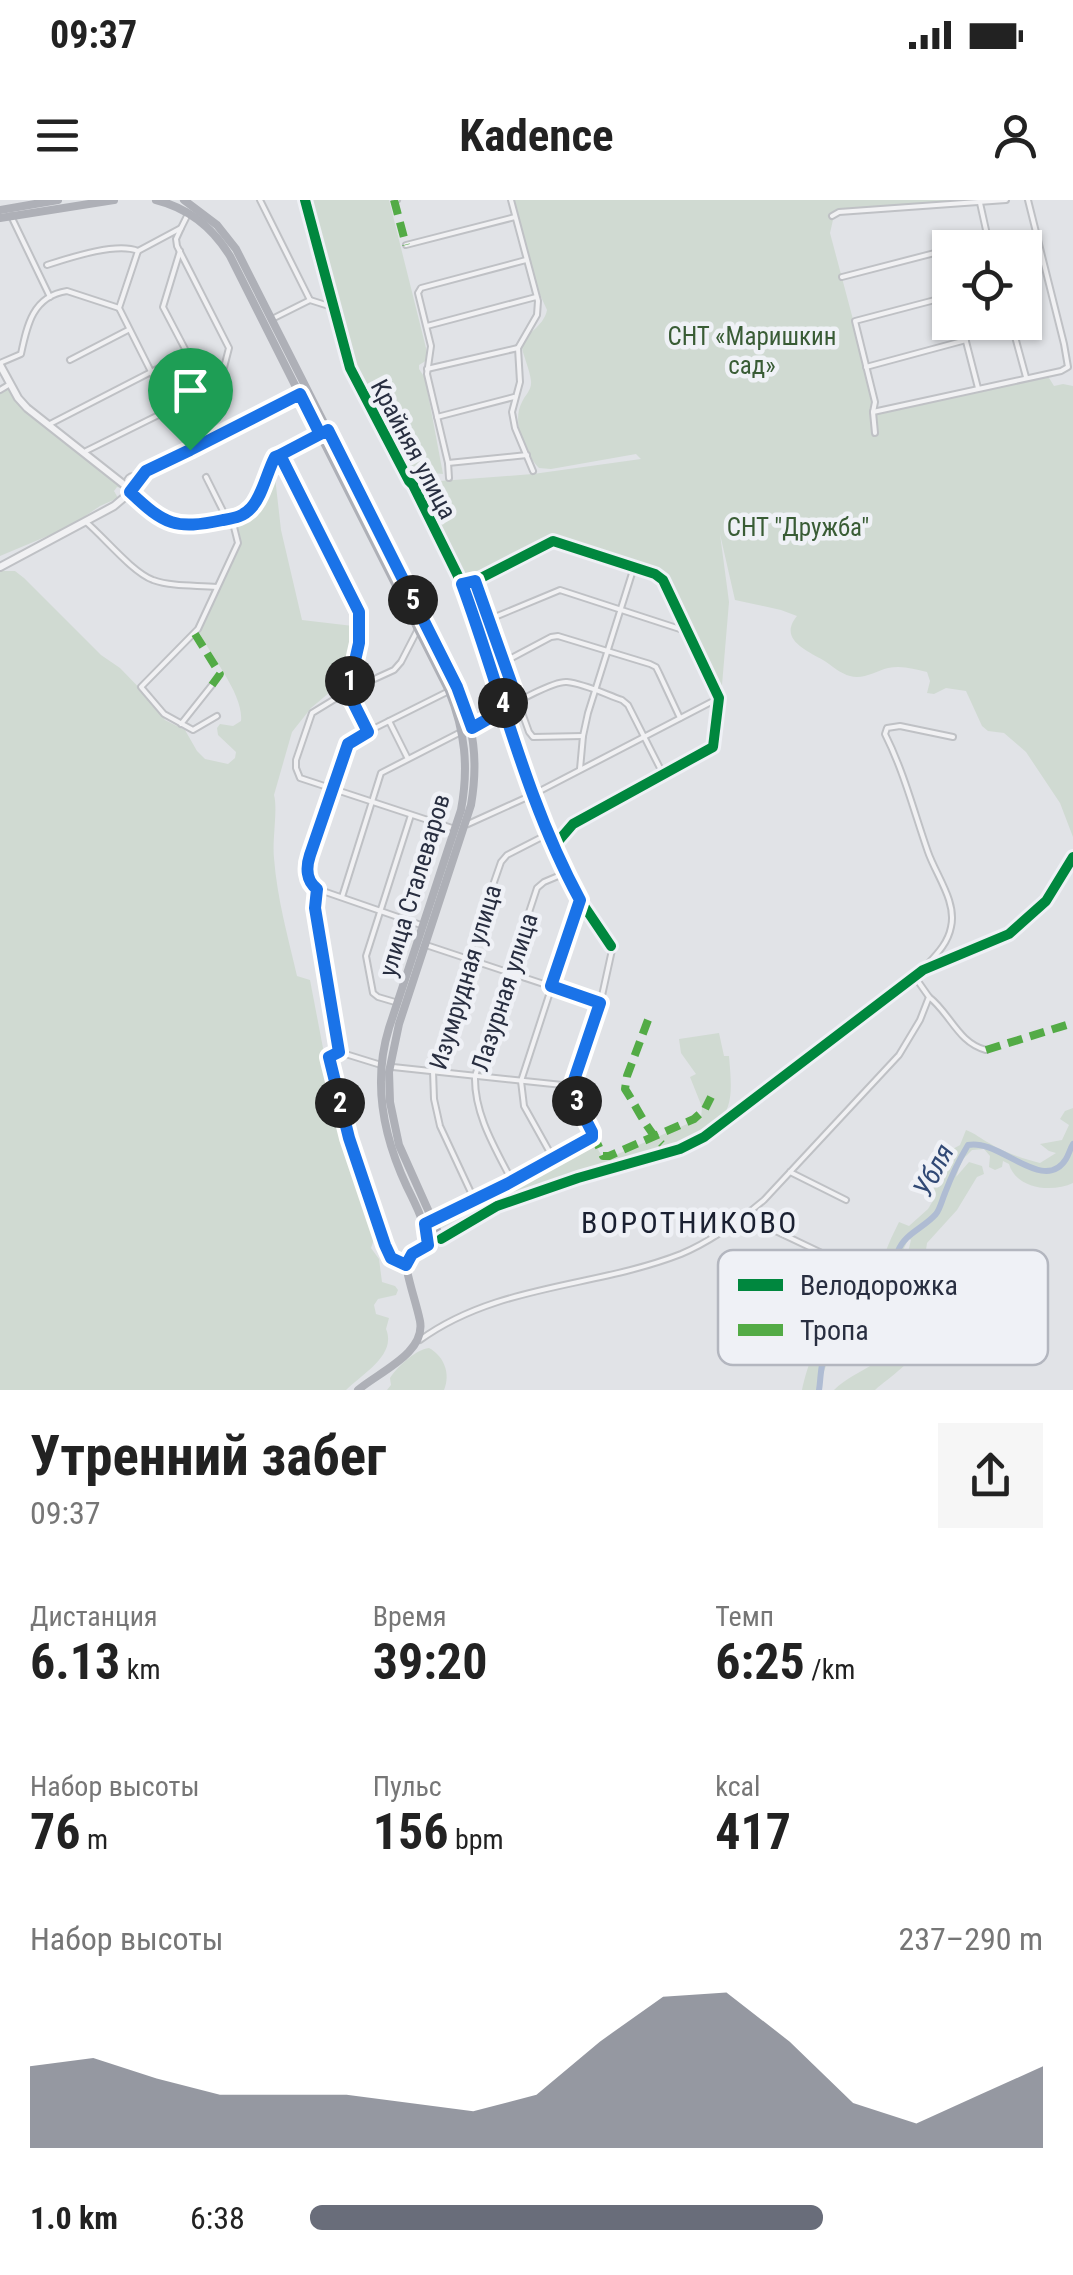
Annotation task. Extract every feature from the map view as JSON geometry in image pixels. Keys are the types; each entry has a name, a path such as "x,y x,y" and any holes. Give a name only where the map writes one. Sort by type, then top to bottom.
{"main road":[{"path":"6,208 57,200"},
{"path":"6,208 114,200"},
{"name":"улица Сталеваров","path":"162,201 190,204 236,250 304,392"},
{"path":"0,218 6,208"},
{"name":"улица Сталеваров","path":"214,228 457,687 476,768 471,805 423,926 422,944 384,1044 381,1097 386,1132 395,1160 440,1235"},
{"name":"улица Сталеваров","path":"404,590 467,729"},
{"name":"улица Сталеваров","path":"385,1066 460,827"},
{"name":"улица Сталеваров","path":"428,1240 429,1222"},
{"path":"363,1388 420,1340 420,1323 406,1265 412,1254 433,1236 440,1235"}],"street":[{"path":"260,200 310,300"},
{"name":"Крайняя улица","path":"306,200 350,368 414,484 462,584 548,834 565,874 612,948 600,1003"},
{"path":"511,200 536,297 537,316 518,348 520,382 512,419 532,471"},
{"path":"832,216 839,212 1006,200"},
{"path":"873,412 1068,367 1028,200"},
{"path":"979,202 986,230"},
{"path":"82,452 218,384 229,352 176,242 190,204"},
{"path":"6,208 50,297"},
{"path":"406,246 515,217"},
{"path":"46,266 75,256 125,248 138,251 181,228"},
{"path":"138,251 119,308 190,450"},
{"path":"48,425 184,356 186,352 163,307 180,251"},
{"path":"842,276 932,255"},
{"path":"449,478 427,369 432,346 418,292 526,260"},
{"path":"119,308 67,291 50,297 36,306 21,354 0,364 27,408 116,478 153,513 170,522 193,526 245,514 254,505 272,462 324,432"},
{"path":"427,326 536,297"},
{"path":"272,319 310,300 333,307"},
{"path":"875,433 875,402 855,321 932,301"},
{"path":"70,360 129,330"},
{"path":"866,367 966,340 978,388"},
{"path":"1016,340 1026,377"},
{"path":"427,369 518,348"},
{"path":"0,390 10,384"},
{"path":"0,567 114,506 135,478 146,471 304,392"},
{"path":"437,417 516,396"},
{"path":"280,455 359,612 359,643 348,692 368,732"},
{"path":"448,462 527,455"},
{"path":"206,477 230,519 238,543 195,634 144,682 142,689 164,714 193,730 218,716"},
{"path":"116,478 135,478"},
{"path":"129,489 135,487 135,478"},
{"path":"86,522 148,578 170,584 217,586"},
{"path":"462,584 553,542 655,574 663,580 718,698 713,747 573,824 554,846"},
{"path":"580,768 582,736 634,567"},
{"path":"475,581 533,737 582,736"},
{"path":"490,619 560,590 686,631"},
{"path":"418,628 399,666 312,713 296,760 300,778 460,827 718,698"},
{"path":"504,662 558,636 656,667 680,718"},
{"path":"342,896 381,773 559,682 570,682 622,700 663,774"},
{"path":"182,724 212,685"},
{"path":"423,926 317,889 310,880 307,864 348,744 449,691"},
{"path":"389,721 408,759"},
{"path":"440,1235 497,1206 704,1138 923,970 942,948 952,926 951,908 885,734 887,728 900,726 953,737"},
{"path":"398,1002 378,998 373,993 366,962 411,815"},
{"name":"Изумрудная улица","path":"474,1200 440,1126 432,1072 501,862 548,834"},
{"path":"923,970 1009,934 1046,900 1073,857"},
{"name":"Лазурная улица","path":"512,1180 480,1112 475,1076 537,888 565,874"},
{"path":"317,889 315,908 339,1052"},
{"path":"553,1158 526,1113 521,1082 580,900"},
{"path":"422,944 600,1003 572,1086 592,1132 590,1138 429,1222"},
{"path":"915,976 929,997 942,1007 953,1028 974,1047 986,1050"},
{"path":"420,1340 455,1318 498,1300 601,1278 676,1256 719,1234 764,1200 899,1056 929,997"},
{"path":"406,1265 396,1262 388,1252 357,1164 329,1057 339,1052 385,1066 572,1086"},
{"path":"790,1172 846,1200"},
{"path":"744,1216 816,1250"}],"green space":[{"path":"308,200 389,200 427,352 427,360 419,369 425,378 443,474 412,467 373,404 346,339"},
{"path":"514,200 958,200 835,211 830,233 875,402 874,411 1046,373 1054,386 1073,386 1073,837 1060,803 1026,752 1004,733 982,726 966,691 946,688 927,693 927,672 908,668 893,667 865,676 850,676 809,652 792,637 792,624 797,616 735,600 720,534 729,602 719,691 666,581 658,573 552,539 466,579 420,486 427,482 533,474 641,459 636,454 539,468 525,446 518,419 531,381 521,343 540,324 547,310 537,288"},
{"path":"8,388 125,489 117,487 114,491 118,498 69,527 0,556 0,390"},
{"path":"270,471 275,477 281,530 302,620 353,626 342,682 311,708 292,732 274,795 275,873 297,976 310,980 340,1137 375,1236 371,1248 379,1259 382,1282 398,1290 396,1295 378,1299 374,1305 376,1314 389,1318 387,1347 376,1363 346,1390 0,1390 0,571 15,571 24,578 101,655 120,668 165,720 185,730 205,759 228,764 236,752 218,735 217,728 241,721 241,711 199,632 239,541 237,519 255,504"},
{"path":"719,1033 724,1056 729,1056 730,1097 723,1116 705,1133 691,1142 506,1201 462,1226 458,1219 439,1229 438,1219 592,1139 604,1160 701,1118 702,1107 690,1077 696,1074 681,1053 679,1039"},
{"path":"1073,1108 1073,1183 1055,1188 1036,1187 1019,1179 1003,1161 1002,1167 995,1170 989,1167 990,1156 984,1149 972,1150 962,1160 956,1177 969,1162 982,1166 984,1174 977,1177 957,1210 927,1243 926,1250 908,1250 909,1239 904,1250 886,1250 899,1222 909,1226 928,1209 940,1169 951,1150 960,1145 966,1130 1001,1149 1040,1163 1056,1153 1040,1144 1062,1140 1069,1125 1060,1119"},
{"path":"429,1348 445,1366 444,1390 387,1390 390,1378 402,1364"},
{"path":"809,1365 827,1365 820,1390 802,1390"},
{"path":"871,1365 904,1365 875,1390 834,1390"}],"waterway":[{"name":"Убля","path":"899,1250 937,1212 968,1145 993,1149 1033,1169 1046,1171 1057,1168 1073,1144"},
{"name":"Убля","path":"819,1390 822,1365"}],"marked path":[{"path":"394,200 406,245"},
{"path":"195,634 220,674 212,685"},
{"path":"648,1020 625,1089 662,1144"},
{"path":"986,1050 1073,1023"},
{"path":"593,1134 603,1156 609,1156 694,1119 711,1097"}],"cycle path":[{"path":"305,200 350,368 462,584 548,834 580,900 611,946"},
{"path":"462,584 553,541 655,574 663,580 719,698 713,747 573,824 554,846"},
{"path":"441,1239 497,1206 680,1149 704,1137 923,970 1009,934 1046,901 1073,857"}],"district":[{"name":"ВОРОТНИКОВО","path":"690,1223"}],"route":[{"path":"190,450 146,471 130,492 160,518 200,526 245,514 257,500 275,457 280,455 328,430 457,687 472,728 505,710 518,702 475,581 462,584 478,628 505,710 532,794 580,900 551,986 600,1003 572,1086 592,1137 425,1224 428,1245 412,1254 406,1265 391,1258 385,1245 349,1138 329,1057 339,1052 315,908 317,889 310,880 307,864 348,744 368,732 348,692 361,632 359,612 280,455 320,434 300,394 190,450"}],"park label":[{"name":"СНТ «Маришкин сад»","path":"752,350"},
{"name":"СНТ \"Дружба\"","path":"798,527"}]}
